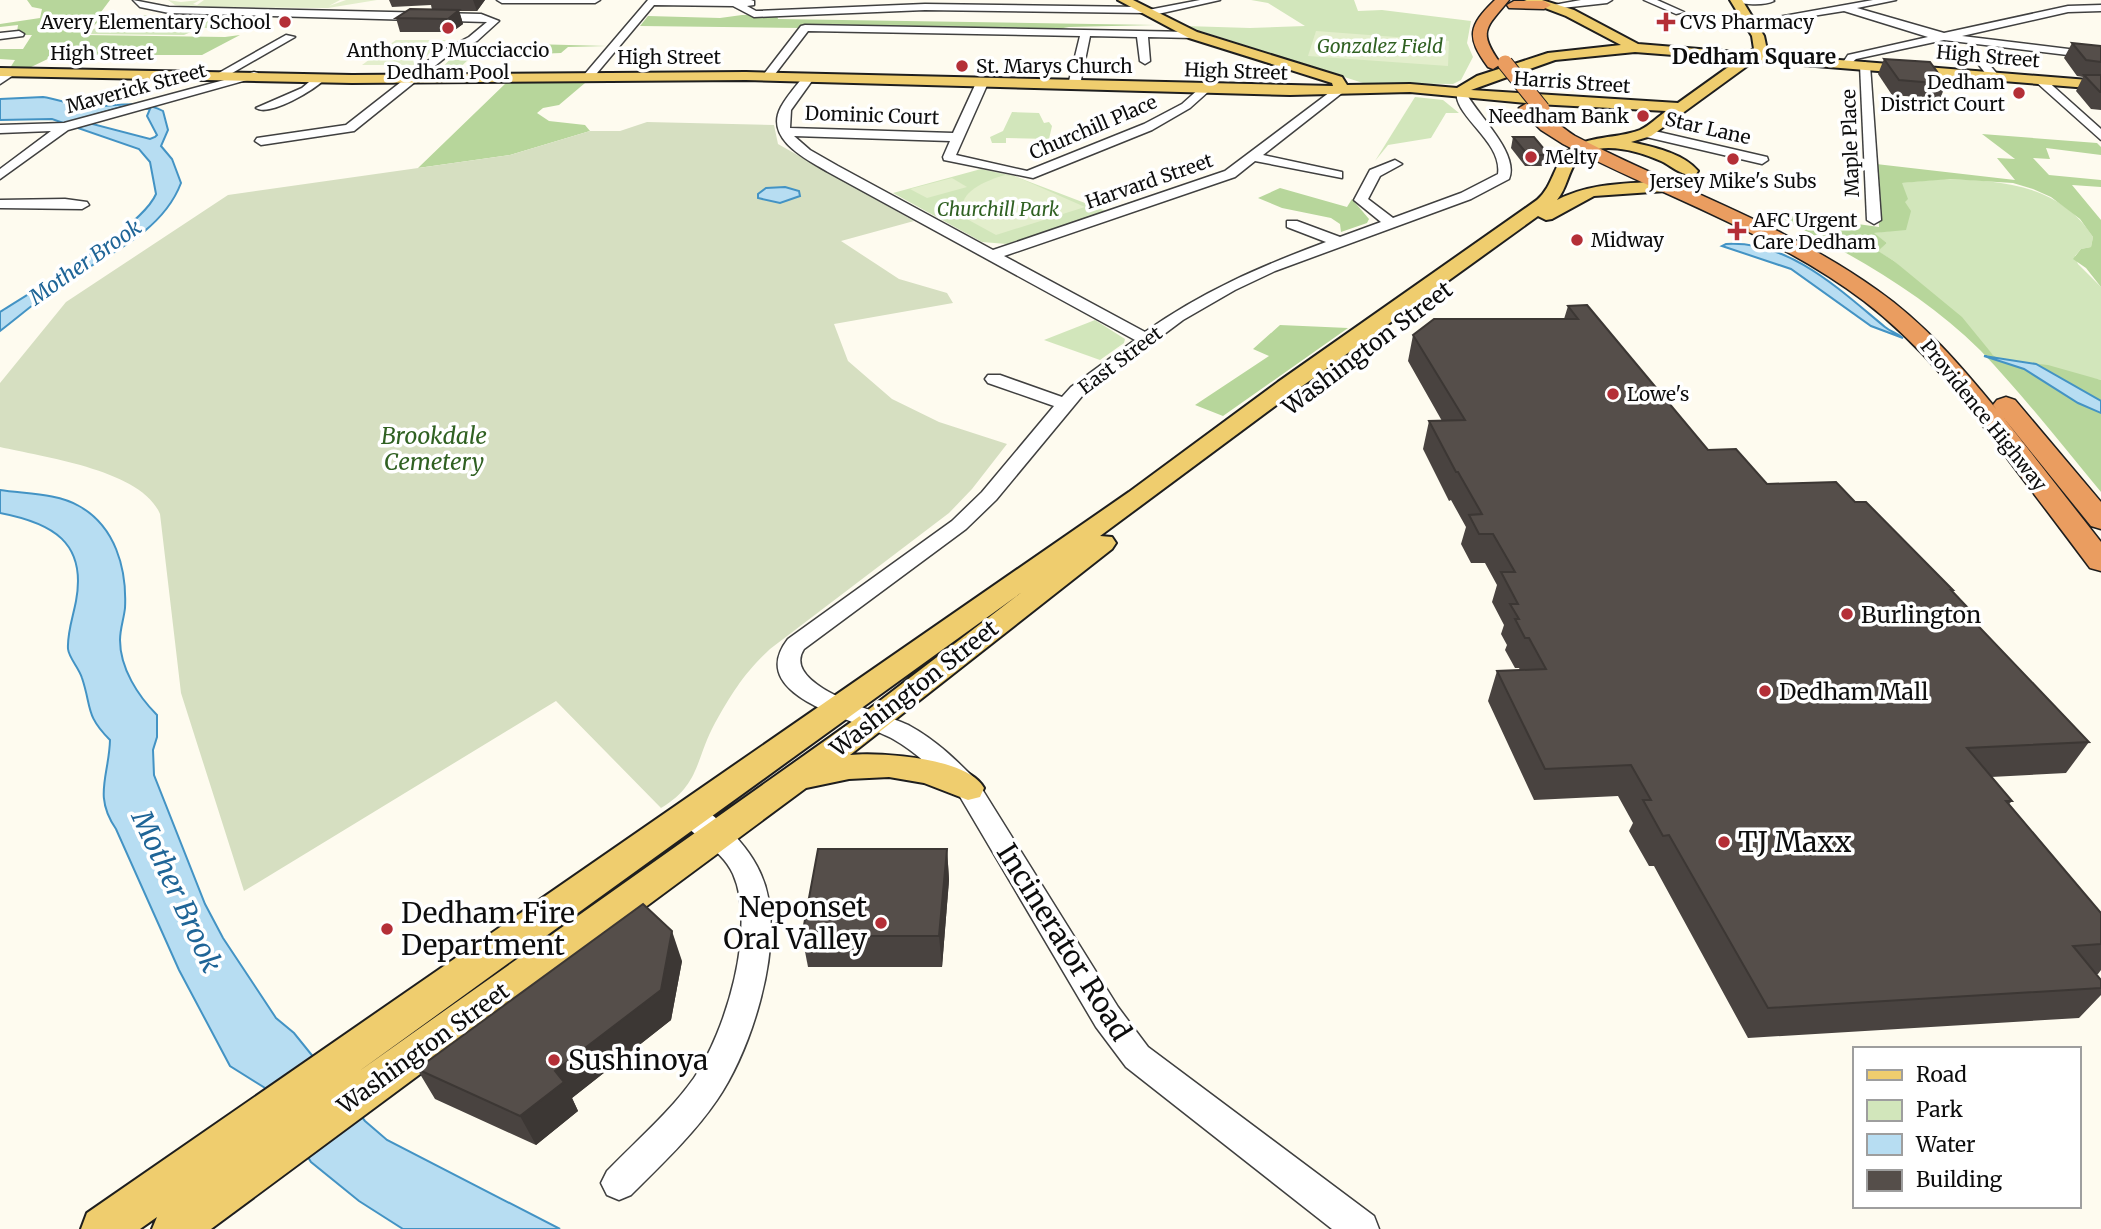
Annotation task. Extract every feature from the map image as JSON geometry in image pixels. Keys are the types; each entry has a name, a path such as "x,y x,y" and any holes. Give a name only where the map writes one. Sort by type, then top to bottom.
{"highway":[{"path":"1512,2 1546,4"},
{"name":"Providence Highway","path":"1512,2 1493,34 1499,64 1550,128 1562,149 1583,150 1679,180 1821,250 1863,275 1917,314 1972,365 2101,520"},
{"name":"Providence Highway","path":"1535,108 1559,124 1583,150"},
{"name":"Providence Highway","path":"1679,180 1805,253 1853,283 1899,317 1949,367 2101,562"}],"main road":[{"path":"1124,0 1193,35 1324,75 1371,86 1401,88"},
{"path":"1530,0 1588,22 1635,48"},
{"path":"1583,150 1646,133 1754,57 1761,50 1761,44 1736,0"},
{"name":"High Street","path":"1461,93 1465,87 1482,79 1553,56 1635,48 1847,64 2043,74 2055,81 2101,85"},
{"name":"High Street","path":"3,74 223,74 320,78 768,76 1205,89 1461,93"},
{"path":"1324,75 1340,83 1338,91"},
{"name":"High Street","path":"1338,91 1401,88 1461,93"},
{"name":"Harris Street","path":"1461,93 1682,108"},
{"path":"1646,133 1651,142 1682,162 1679,180"},
{"path":"1583,150 1621,145 1645,150 1672,159 1679,180"},
{"name":"Washington Street","path":"376,1059 689,812 1138,497 1296,380 1551,198 1583,150"},
{"name":"Washington Street","path":"103,1229 250,1149 376,1059 718,835 875,721 1084,556 1381,340 1564,201 1595,190 1679,180"},
{"path":"786,786 839,768 872,763 896,764 927,771 968,788"},
{"name":"Washington Street","path":"174,1229 250,1149"}],"street":[{"path":"138,0 143,5 169,10 481,17 494,21 473,39 442,55 346,130 261,141"},
{"path":"502,0 595,0"},
{"path":"736,3 754,14 1004,4 1146,12 1215,0"},
{"path":"1546,4 1607,0"},
{"path":"1649,0 1679,12"},
{"path":"1736,0 1769,1"},
{"path":"1749,23 1891,0"},
{"path":"2086,0 2101,8"},
{"path":"588,77 652,1 776,2"},
{"path":"1859,6 1994,42"},
{"path":"1846,8 1942,37 2101,56"},
{"path":"1847,64 1852,57 2072,8 2101,8"},
{"path":"768,76 805,28 1193,35"},
{"path":"1074,85 1086,33"},
{"path":"0,36 19,34"},
{"path":"1142,34 1144,61"},
{"path":"223,74 290,37"},
{"path":"2028,47 2037,59"},
{"name":"Maple Place","path":"1865,65 1870,104 1869,190 1874,220"},
{"path":"2043,74 2101,136"},
{"name":"Maverick Street","path":"0,175 66,127 254,75"},
{"path":"262,108 306,90 320,78"},
{"path":"808,78 784,110 782,122 792,141 833,169 1145,339"},
{"path":"957,137 982,83"},
{"name":"Churchill Place","path":"957,137 949,158 1028,175 1148,127 1177,111 1205,89"},
{"name":"Harvard Street","path":"992,256 1222,178 1254,157 1338,91"},
{"name":"East Street","path":"840,707 802,687 790,674 787,664 796,644 958,525 1003,480 1065,404 1090,379 1145,339 1229,287 1338,242 1482,189 1499,180 1507,172 1503,156 1463,102 1461,93"},
{"path":"0,128 66,127"},
{"name":"Dominic Court","path":"785,132 957,137"},
{"name":"Star Lane","path":"1646,133 1762,160"},
{"path":"1254,157 1336,175"},
{"path":"1390,223 1361,200 1375,173 1395,163"},
{"path":"0,204 65,202 82,205"},
{"path":"1292,224 1338,242"},
{"path":"994,379 1065,404"},
{"name":"Incinerator Road","path":"840,707 914,741 951,770 968,788 1107,1017 1137,1056 1361,1229"},
{"path":"619,1183 706,1088 726,1053 738,1020 753,944 755,903 741,864 718,835 689,812"}],"green space":[{"path":"27,0 110,0 101,12 95,13 101,19 84,35 240,35 202,55 56,55 27,69 10,68 15,60 0,59 0,49 23,49 32,35 21,35 22,31 17,32 18,25 0,27 0,24 40,18 42,9 32,7"},
{"path":"168,0 200,0 193,4 197,5 204,0 340,0 329,6 346,0 377,0 328,8 192,7 175,5"},
{"name":"Gonzalez Field","path":"1251,0 1354,0 1358,11 1382,10 1471,21 1467,43 1473,57 1461,80 1453,84 1363,83 1185,26 1305,26 1268,3"},
{"path":"121,15 222,16 219,19 238,16 216,28 200,28 184,35 84,34"},
{"path":"777,15 778,19 1155,25 1069,27 1047,31 640,26 648,16 720,18"},
{"path":"1316,31 1449,41 1448,66 1308,56"},
{"path":"396,40 446,40 416,65 362,65"},
{"path":"531,44 607,46 568,47 561,53 536,54 540,48 456,53 461,49"},
{"path":"541,48 532,58 469,59 452,75 435,75 456,53"},
{"path":"506,83 585,83 559,105 543,108 537,113 549,121 585,125 590,131 510,155 418,168"},
{"path":"1415,97 1443,100 1459,113 1446,113 1431,138 1388,145 1375,161"},
{"path":"1012,112 1039,113 1044,123 1049,122 1052,126 1049,139 1006,138 1006,143 992,143 990,137 1003,131"},
{"name":"Brookdale Cemetery","path":"647,122 774,125 778,144 914,221 841,241 899,279 947,293 953,303 834,324 848,361 892,399 939,422 1007,444 972,489 949,513 770,649 753,666 721,712 690,781 674,799 661,808 556,701 244,891 181,693 160,514 150,499 113,476 65,461 0,447 0,383 66,302 228,195 510,155 590,131 620,131"},
{"path":"1982,134 2097,143 2101,147 2101,155 2046,148 2050,159 2033,158 2049,175 2101,180 2101,187 2072,185 2101,220 2101,287 2086,268 2073,259 2081,249 2091,247 2093,237 2080,219 2051,197 2013,183 1950,179 1902,183 1908,199 1905,202 1911,211 1906,230 1874,233 1887,243 1878,251 1962,317 1993,355 2002,360 2048,365 2101,380 2101,492 2012,385 1959,330 1888,278 1785,220 1786,214 1879,227 1876,164 2015,180 1997,158 2015,159"},
{"name":"Churchill Park","path":"981,169 1014,176 1106,211 1007,244 982,242 893,193"},
{"path":"1005,175 1017,177 1085,207 996,235 965,218 963,202 973,189"},
{"path":"952,178 967,187 927,198 910,189"},
{"path":"1943,179 1985,181 2027,188 2064,206 2079,219 2093,237 2091,247 2081,249 2075,256 2078,264 2101,287 2101,380 2002,360 1993,355 1894,261 1877,251 1887,243 1873,233 1906,229 1901,183"},
{"path":"1280,188 1347,207 1352,199 1369,219 1367,223 1341,232 1340,224 1331,218 1282,208 1258,198"},
{"path":"1095,320 1125,339 1124,343 1100,360 1044,340"},
{"path":"1280,325 1348,328 1223,416 1195,405 1269,356 1253,349"}],"water":[{"name":"Mother Brook","path":"43,97 81,105 145,105 163,111 168,130 161,146 172,159 181,183 172,201 144,232 55,288 0,331 0,312 109,241 146,208 156,194 150,162 139,149 52,119 0,120 0,99","holes":["121,107 150,109 147,116 157,135 150,139 77,120"]},
{"path":"785,187 799,191 800,196 780,203 758,198 758,194 766,188"},
{"path":"1726,244 1771,250 1792,259 1832,283 1885,327 1903,338 1871,326 1791,269 1722,246"},
{"path":"1984,356 2036,364 2101,401 2101,413 2078,403 2024,369"},
{"name":"Mother Brook","path":"0,490 51,496 70,502 91,514 110,537 124,578 125,608 120,640 123,661 137,690 157,715 157,737 153,750 154,775 205,904 223,938 276,1018 294,1033 365,1121 387,1140 560,1229 403,1229 359,1201 311,1162 265,1088 230,1066 179,970 105,806 104,786 110,740 96,724 90,711 82,678 68,649 78,581 76,564 62,539 50,530 19,517 0,513"}],"building":[{"path":"410,9 459,10 448,19 396,18"},
{"path":"2072,43 2101,46 2101,62 2086,60"},
{"path":"1884,59 1930,62 1946,84 1899,80"},
{"path":"2084,75 2101,75 2101,92 2100,92"},
{"path":"1513,137 1534,137 1549,155 1528,155"},
{"name":"Dedham Mall","path":"1587,305 1708,450 1736,449 1767,484 1836,482 1855,502 1866,502 1953,590 1969,609 1962,609 2089,742 1967,748 2012,801 2006,801 2101,913 2101,944 2073,946 2101,980 2101,988 1768,1008 1669,835 1663,836 1643,800 1651,800 1631,765 1545,769 1497,671 1546,669 1529,638 1525,638 1515,619 1519,619 1510,604 1518,604 1501,572 1515,572 1493,534 1479,534 1469,515 1482,514 1429,421 1465,420 1413,335 1434,319 1578,319 1568,306"},
{"path":"818,849 947,849 939,936 802,936"},
{"path":"643,904 672,931 661,990 555,1071 564,1082 520,1116 417,1069"}],"place":[{"name":"Avery Elementary School","path":"285,22"},
{"name":"CVS Pharmacy","path":"1666,22"},
{"name":"Anthony P Mucciaccio Dedham Pool","path":"448,28"},
{"name":"St. Marys Church","path":"962,66"},
{"name":"Dedham District Court","path":"2019,93"},
{"name":"Needham Bank","path":"1643,116"},
{"name":"Melty","path":"1531,157"},
{"name":"Jersey Mike's Subs","path":"1733,159"},
{"name":"AFC Urgent Care Dedham","path":"1737,231"},
{"name":"Midway","path":"1577,240"},
{"name":"Lowe's","path":"1613,394"},
{"name":"Burlington","path":"1847,614"},
{"name":"Dedham Mall","path":"1765,691"},
{"name":"TJ Maxx","path":"1724,842"},
{"name":"Neponset Oral Valley","path":"881,923"},
{"name":"Dedham Fire Department","path":"387,929"},
{"name":"Sushinoya","path":"554,1060"}],"district":[{"name":"Dedham Square","path":"1754,56"}]}
